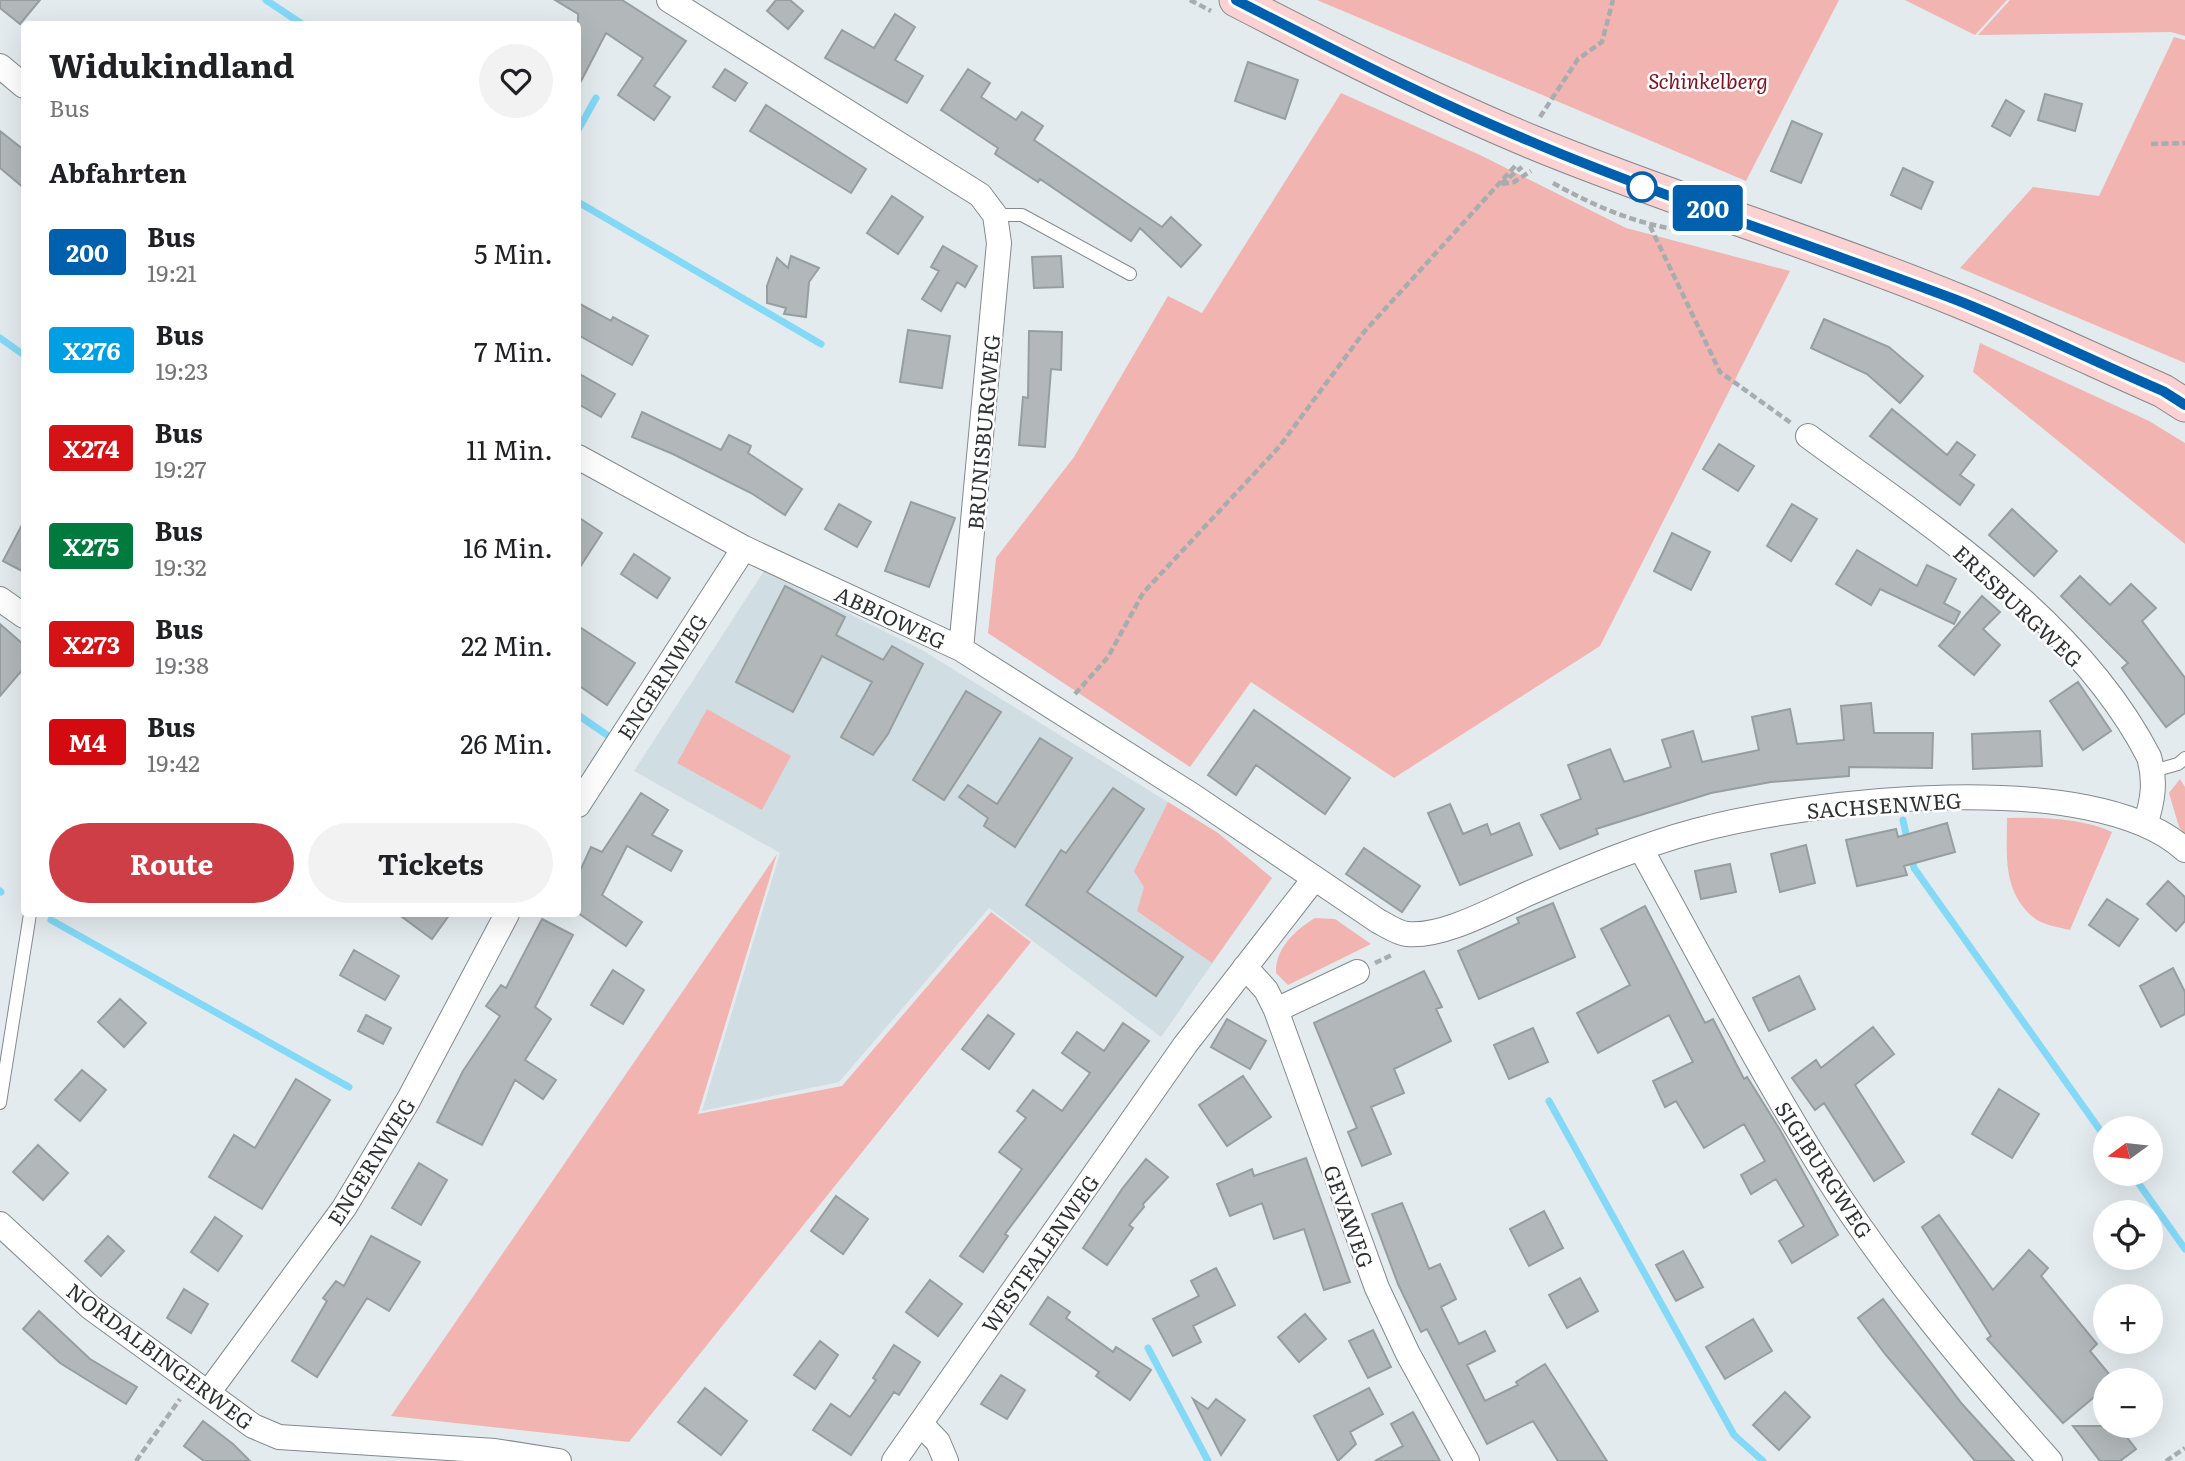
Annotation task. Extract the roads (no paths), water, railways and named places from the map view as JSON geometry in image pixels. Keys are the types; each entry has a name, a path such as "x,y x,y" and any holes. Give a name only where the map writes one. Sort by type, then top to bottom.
{"main road":[{"path":"1236,0 1357,63 1529,141 1640,186 1786,236 1959,301 2163,391 2185,405"}],"street":[{"path":"669,0 980,195 995,215"},
{"path":"0,66 21,84"},
{"name":"BRUNISBURGWEG","path":"961,649 999,243 995,215"},
{"name":"ERESBURGWEG","path":"1808,436 1965,551 2050,628 2097,679 2141,742 2153,771 2153,798 2145,825"},
{"name":"ABBIOWEG","path":"581,459 744,548 961,649 1193,796 1378,921 1405,934"},
{"name":"ENGERNWEG","path":"581,799 744,548"},
{"path":"0,599 21,614"},
{"name":"SACHSENWEG","path":"1405,934 1438,931 1642,849 1707,828 1786,810 1858,801 1964,797 2104,810 2145,825 2185,850"},
{"name":"SIGIBURGWEG","path":"1642,849 1762,1069 1822,1170 1877,1250 1947,1341 2050,1461"},
{"name":"WESTFALENWEG","path":"894,1461 1185,1045 1314,879"},
{"name":"ENGERNWEG","path":"201,1387 344,1208 409,1099 505,917"},
{"name":"GEVAWEG","path":"1245,967 1266,990 1276,1010 1377,1288 1408,1354 1467,1461"},
{"path":"1276,1010 1357,972"},
{"name":"NORDALBINGERWEG","path":"0,1224 90,1307 253,1426 266,1432 319,1450 495,1451 559,1461"},
{"path":"921,1424 938,1442 946,1461"}],"lane":[{"path":"995,215 1022,215 1130,274"},
{"path":"2153,771 2178,764 2185,758"},
{"path":"0,1103 30,917"}],"waterway":[{"path":"266,0 298,21"},
{"path":"581,125 596,98"},
{"path":"581,204 821,344"},
{"path":"0,338 21,353"},
{"path":"581,717 607,735"},
{"path":"1903,820 1908,843"},
{"path":"1911,855 1914,868 2093,1120"},
{"path":"51,920 349,1087"},
{"path":"1549,1101 1734,1435 1763,1461"},
{"path":"2140,1186 2185,1249"},
{"path":"1148,1348 1208,1461"}],"park label":[{"name":"Schinkelberg","path":"1708,79"}]}
